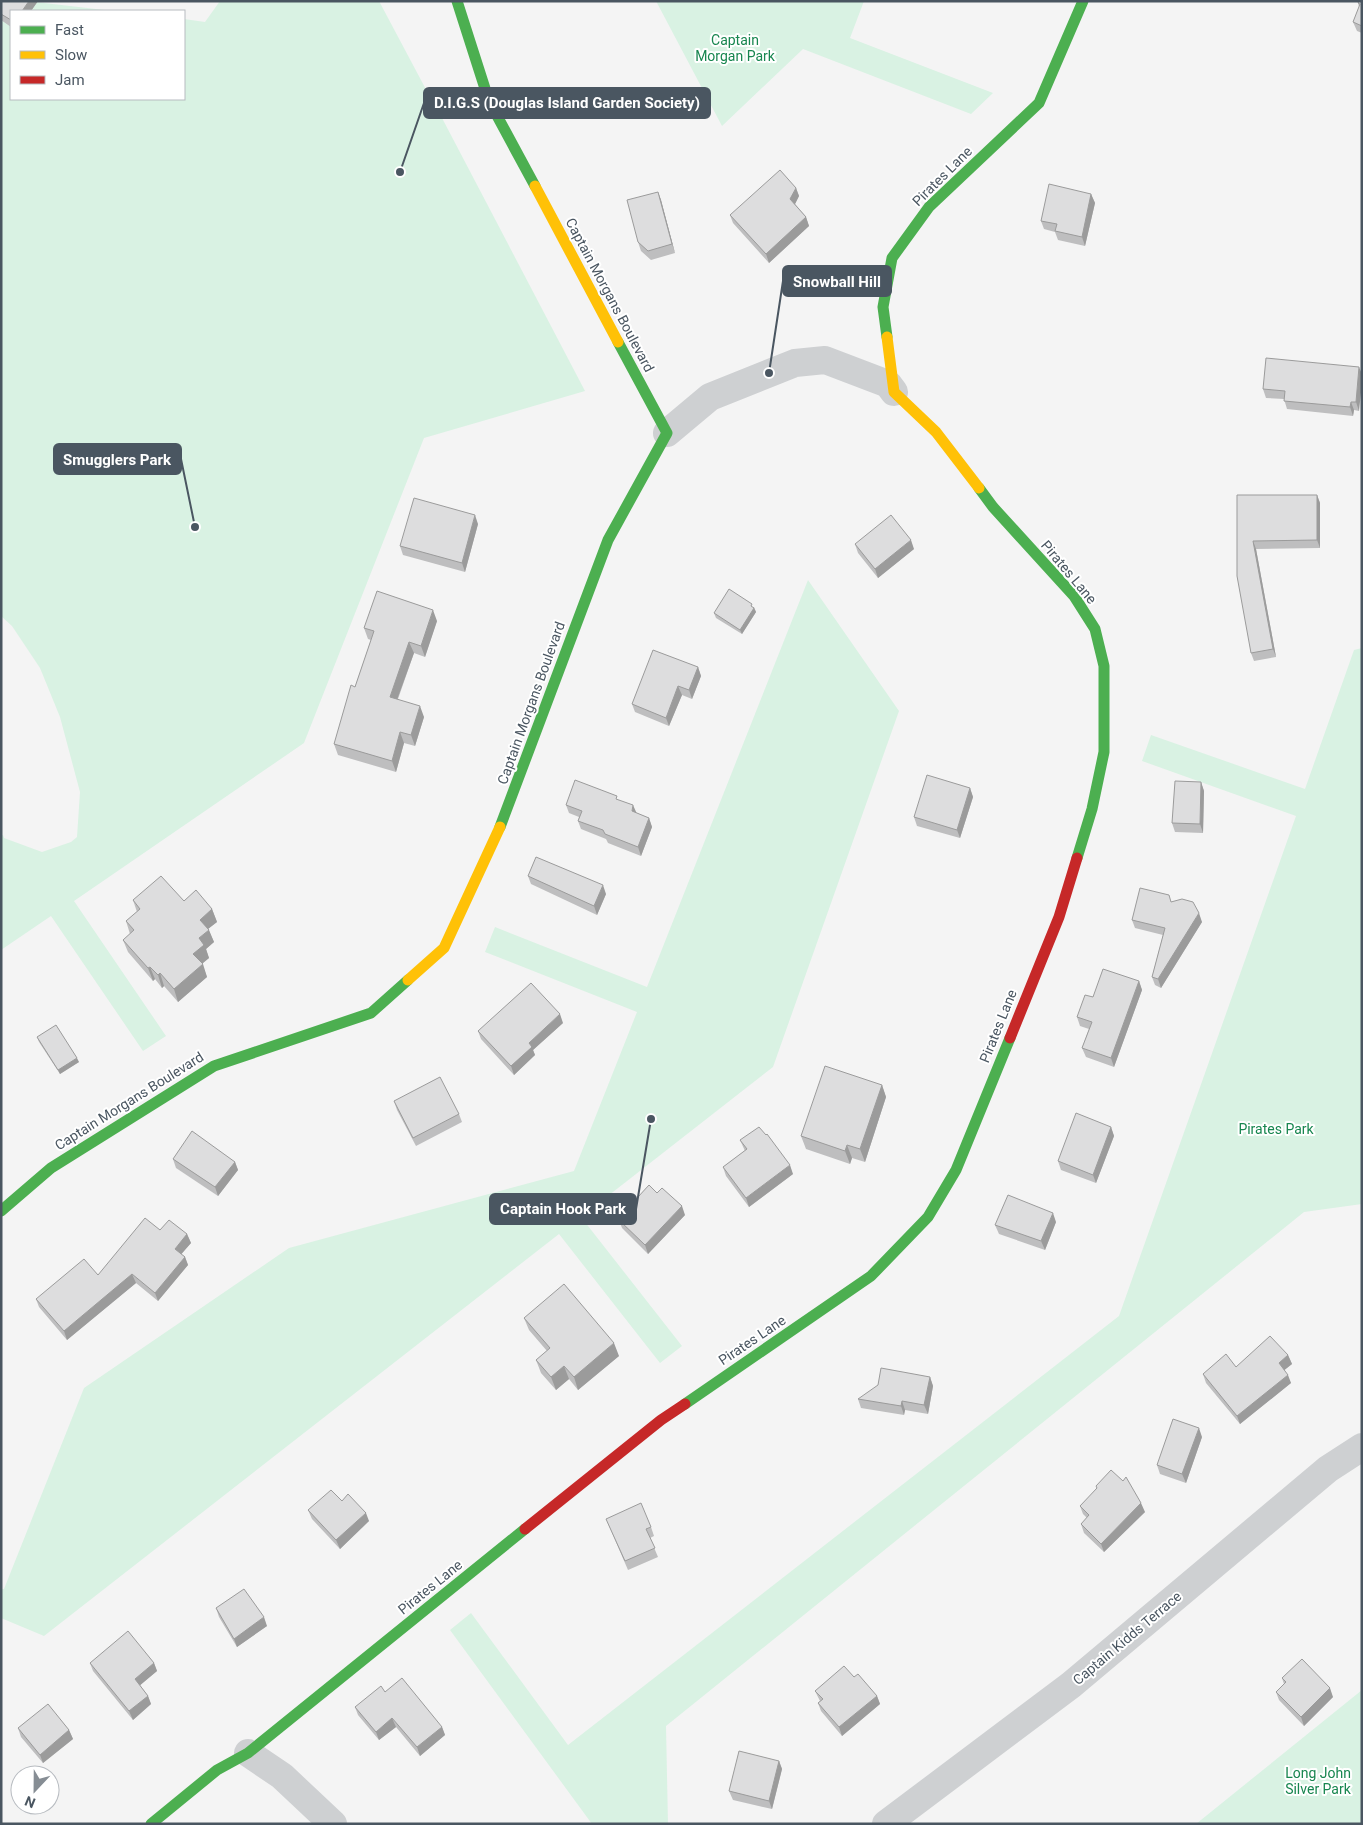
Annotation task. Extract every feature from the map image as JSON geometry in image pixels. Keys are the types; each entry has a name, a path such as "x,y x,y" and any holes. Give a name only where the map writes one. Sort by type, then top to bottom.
{"street":[{"name":"Captain Morgans Boulevard","path":"1,1211 50,1168 214,1066 371,1013 444,948 506,814 608,540 667,433 489,101 457,1"},
{"name":"Pirates Lane","path":"151,1824 217,1770 248,1753 661,1420 871,1276 928,1217 956,1170 1059,917 1092,810 1104,752 1104,666 1095,628 1074,596 994,507 936,432 894,392 883,307 892,258 929,207 1039,103 1083,1"},
{"path":"667,433 710,397 795,363 825,360 888,384 894,392"},
{"name":"Captain Kidds Terrace","path":"886,1824 1071,1686 1328,1469 1362,1446"},
{"path":"248,1753 282,1776 333,1824"}],"green space":[{"path":"1,1 27,1 104,10 10,10 10,100 185,100 185,19 205,22 220,1 379,1 585,391 424,438 304,743 74,901 166,1036 143,1051 51,916 1,950 1,836 3,835 4,838 42,852 71,842 77,837 80,792 60,717 40,668 12,626 1,616"},
{"name":"Captain Morgan Park","path":"656,1 864,1 850,38 993,93 971,114 803,49 722,126"},
{"path":"808,580 899,711 773,1067 581,1217 682,1346 660,1363 559,1234 44,1636 1,1618 1,1589 4,1589 84,1388 289,1248 574,1171 637,1012 485,952 495,927 647,987"},
{"name":"Pirates Park","path":"1362,648 1362,1204 1304,1212 666,1726 668,1824 592,1824 450,1630 471,1613 568,1745 1119,1316 1296,816 1142,761 1151,735 1305,789 1354,650"},
{"name":"Long John Silver Park","path":"1362,1690 1362,1822 1360,1824 1196,1824"}],"building":[{"path":"1,1 29,1 23,10 10,10 10,19 1,14"},
{"path":"1362,1 1362,26 1353,22 1360,4 1358,3"},
{"path":"780,170 796,188 790,199 806,217 766,254 730,215"},
{"path":"1049,184 1091,194 1082,237 1055,231 1057,224 1041,221"},
{"path":"658,192 672,244 648,251 638,242 627,200"},
{"path":"1266,358 1359,367 1356,402 1351,402 1350,407 1284,401 1285,391 1263,389"},
{"path":"1237,495 1317,495 1317,540 1253,541 1273,649 1251,653 1237,576"},
{"path":"414,498 475,515 462,563 400,546"},
{"path":"891,515 911,540 875,569 855,544"},
{"path":"729,589 752,604 751,606 754,608 740,630 714,613"},
{"path":"377,591 433,610 421,646 409,642 390,697 420,706 411,735 400,732 392,761 334,744 351,685 355,687 374,631 364,628"},
{"path":"653,650 698,667 689,690 678,686 666,718 632,704"},
{"path":"927,775 970,788 957,830 914,817"},
{"path":"575,780 617,796 616,799 633,805 632,811 649,818 638,847 605,834 603,830 578,821 582,811 566,805"},
{"path":"1175,781 1201,782 1200,824 1172,823"},
{"path":"536,857 603,885 594,906 528,876"},
{"path":"161,876 184,901 196,890 212,909 200,920 209,930 199,938 204,945 193,954 203,964 174,989 160,973 158,975 150,967 148,968 123,940 134,930 126,921 140,909 133,900"},
{"path":"1140,888 1169,895 1171,902 1182,899 1193,902 1199,913 1158,979 1152,977 1165,928 1132,920"},
{"path":"1103,969 1139,981 1111,1058 1082,1048 1092,1022 1077,1017 1085,995 1093,997"},
{"path":"531,983 560,1014 529,1043 532,1047 511,1066 478,1031"},
{"path":"56,1025 77,1058 58,1070 37,1037"},
{"path":"825,1066 882,1085 860,1149 847,1145 845,1151 801,1136"},
{"path":"440,1077 459,1114 413,1138 394,1101"},
{"path":"1076,1113 1111,1127 1093,1175 1058,1161"},
{"path":"759,1127 767,1134 790,1165 746,1198 723,1167 747,1149 740,1140"},
{"path":"192,1131 235,1162 215,1187 173,1159"},
{"path":"649,1185 657,1193 662,1188 682,1206 645,1245 619,1220"},
{"path":"1008,1195 1053,1213 1041,1241 995,1225"},
{"path":"145,1218 160,1230 169,1220 187,1234 175,1249 185,1257 155,1293 132,1274 64,1331 36,1299 84,1259 98,1275"},
{"path":"564,1284 614,1343 574,1377 564,1366 551,1377 536,1360 550,1348 524,1318"},
{"path":"1270,1336 1288,1355 1279,1363 1288,1375 1237,1416 1203,1374 1226,1354 1236,1367"},
{"path":"881,1368 930,1377 924,1405 902,1401 901,1406 858,1399 878,1385"},
{"path":"1173,1419 1199,1428 1182,1474 1157,1465"},
{"path":"1111,1470 1123,1481 1126,1477 1141,1503 1101,1544 1081,1524 1089,1515 1080,1506"},
{"path":"331,1490 342,1501 348,1494 366,1513 336,1540 308,1510"},
{"path":"641,1503 651,1527 646,1529 655,1548 625,1561 606,1519"},
{"path":"244,1589 264,1617 234,1639 216,1608"},
{"path":"128,1631 154,1663 135,1679 148,1696 129,1711 90,1663"},
{"path":"1302,1659 1330,1688 1301,1717 1276,1692 1286,1682 1282,1678"},
{"path":"844,1666 854,1677 858,1674 877,1696 839,1727 818,1703 823,1699 815,1691"},
{"path":"402,1678 442,1727 417,1747 392,1718 376,1732 355,1707 381,1686 385,1692"},
{"path":"48,1704 69,1730 40,1755 18,1728"},
{"path":"739,1751 779,1761 769,1801 729,1791"}],"traffic: fast":[{"path":"457,1 489,101 535,186"},
{"path":"887,337 883,307 892,258 929,207 1039,103 1083,1"},
{"path":"500,827 608,540 667,433 618,342"},
{"path":"979,488 993,507 1074,596 1095,629 1104,666 1104,752 1092,809 1077,858"},
{"path":"1,1211 51,1168 214,1066 371,1013 408,980"},
{"path":"685,1404 871,1276 928,1217 956,1170 1010,1038"},
{"path":"151,1824 217,1770 248,1753 525,1529"}],"traffic: slow":[{"path":"535,186 618,342"},
{"path":"887,337 894,392 936,432 979,488"},
{"path":"408,980 444,948 500,827"}],"traffic: jam":[{"path":"1010,1038 1059,917 1077,858"},
{"path":"525,1529 661,1420 685,1404"}],"place":[{"name":"D.I.G.S (Douglas Island Garden Society)","path":"400,172"},
{"name":"Snowball Hill","path":"769,373"},
{"name":"Smugglers Park","path":"195,527"},
{"name":"Captain Hook Park","path":"651,1119"}]}
